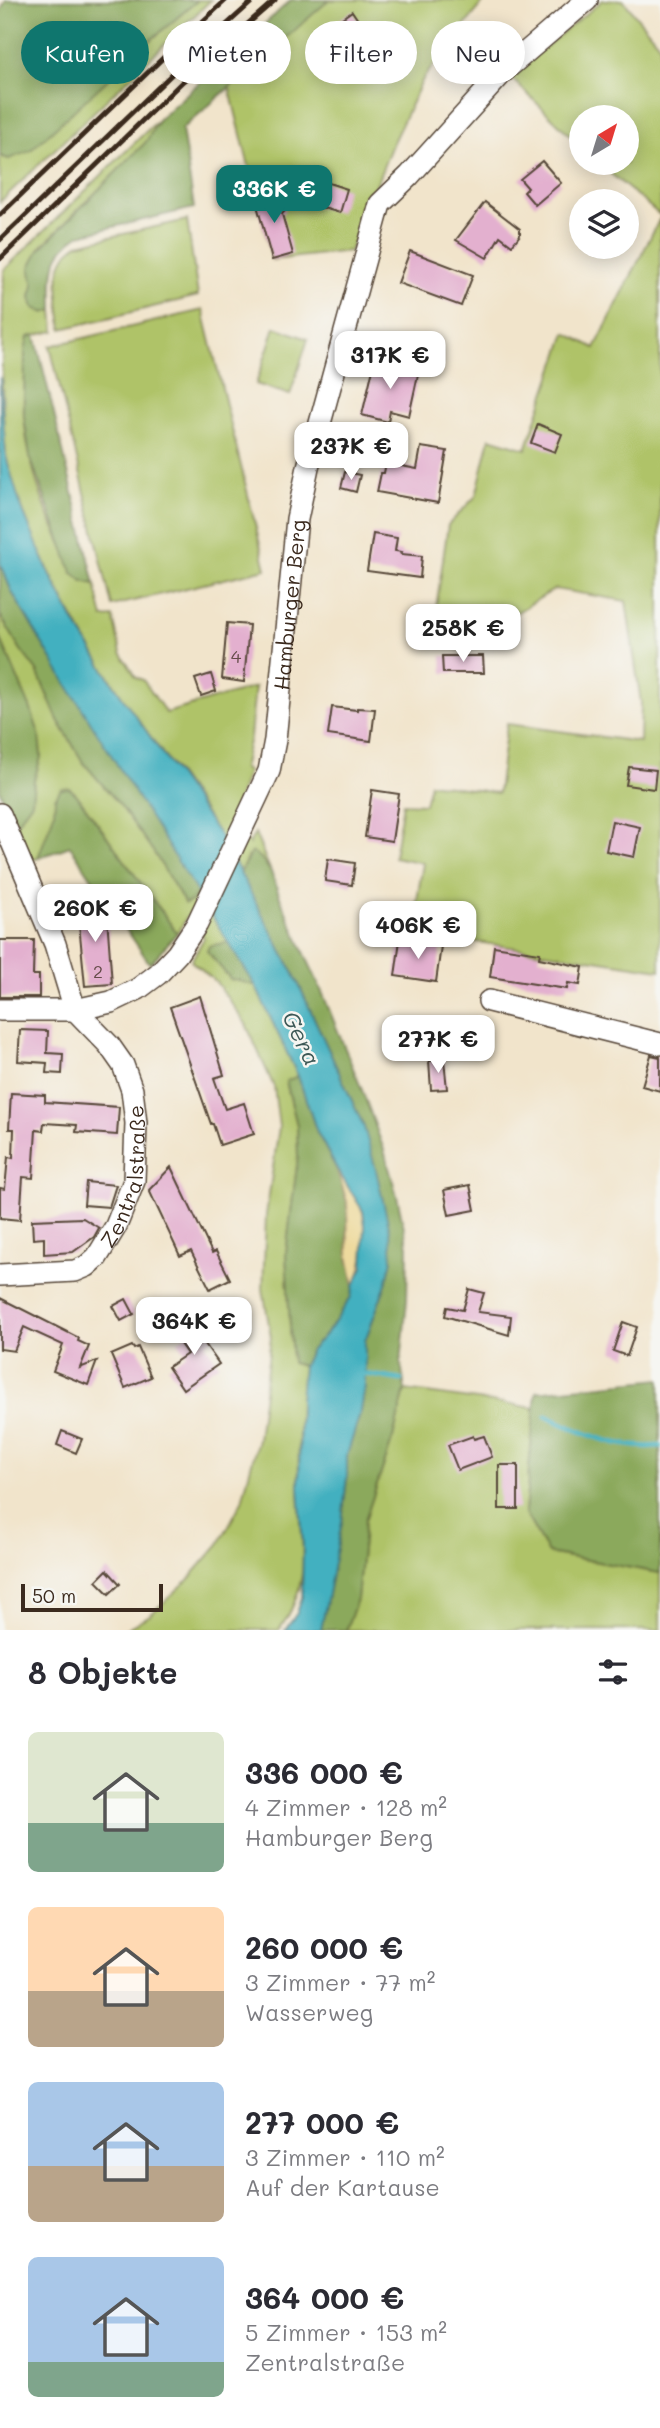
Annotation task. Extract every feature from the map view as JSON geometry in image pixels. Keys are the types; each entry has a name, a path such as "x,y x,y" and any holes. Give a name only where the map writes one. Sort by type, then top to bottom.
{"street":[{"name":"Hamburger Berg","path":"0,1010 75,1010 111,1002 159,974 177,954 197,924 269,771 275,740 297,519 308,467 380,204 409,176 504,71 587,0"},
{"path":"2,824 55,944 75,1010"},
{"path":"489,1001 660,1044"},
{"name":"Zentralstraße","path":"0,1275 75,1271 87,1266 97,1256 116,1226 134,1181 136,1123 132,1090 123,1065 109,1045 75,1010"}],"green space":[{"path":"6,0 198,0 173,21 163,21 163,30 149,42 149,21 21,21 21,84 103,84 30,151 9,159 0,156 0,12"},
{"path":"198,0 211,0 189,21 173,21"},
{"path":"291,0 329,0 291,33 291,21 268,21"},
{"path":"329,0 485,0 469,21 431,21 431,69 423,79 393,142 350,251 272,260 229,86 291,84 291,33"},
{"path":"603,0 623,0 660,45 660,215 639,197 639,189 629,189 612,175 639,175 639,105 569,105 569,134 517,84 525,84 525,63"},
{"path":"163,29 163,46 149,59 149,41"},
{"path":"98,84 123,84 0,202 0,156 9,159"},
{"path":"198,84 233,84 182,129 194,208 79,235 57,259 53,277 53,310 45,313 34,308 31,297 34,285 30,267 39,250 146,142 159,119"},
{"path":"159,119 146,142 39,249 31,297 34,307 45,312 53,310 55,331 28,337 24,398 27,439 37,482 61,543 83,581 95,584 103,618 113,617 121,653 136,677 143,680 166,713 255,687 250,737 243,769 248,771 238,799 241,805 235,819 249,844 255,833 271,872 261,858 248,856 240,873 212,824 103,667 72,616 37,545 15,489 6,455 2,386 4,270"},
{"path":"660,218 660,970 412,932 423,863 394,857 403,803 425,804 430,783 498,793 507,724 640,742 641,703 626,601 555,589 514,614 453,621 436,608 448,525 476,496 490,438 526,449 566,333 595,348"},
{"path":"187,220 198,296 62,329 58,282 63,261 69,251 78,244"},
{"path":"203,310 266,569 112,606 50,346"},
{"path":"275,327 308,339 290,395 256,384"},
{"path":"35,335 95,584 83,581 72,572 30,457 24,416 25,350 28,337"},
{"path":"0,563 12,592 37,635 198,892 192,901 185,904 153,851 120,805 83,762 58,720 37,671 0,615"},
{"path":"0,615 37,671 58,720 83,762 120,805 185,903 192,900 198,892 229,942 210,946 235,976 255,985 298,1076 286,1082 297,1125 298,1158 286,1253 292,1362 303,1366 299,1455 303,1559 298,1594 279,1630 124,1630 150,1615 187,1581 219,1544 242,1501 258,1439 271,1337 263,1289 266,1215 279,1127 274,1087 246,1024 216,982 191,961 204,938 190,913 177,933 69,788 55,798 55,814 38,858 30,861 15,825 32,802 34,780 41,757 39,734 0,637"},
{"path":"0,637 30,707 39,734 41,757 34,780 32,802 15,825 0,791"},
{"path":"69,788 177,933 150,964 70,846 38,858 54,814 55,798 61,789"},
{"path":"252,852 261,858 271,872 364,1095 384,1150 408,1246 407,1300 401,1363 405,1390 393,1438 365,1520 357,1599 346,1630 321,1630 342,1522 347,1455 361,1411 365,1386 365,1341 387,1281 392,1259 364,1127 293,972 240,873"},
{"path":"229,942 255,985 231,980 207,951 209,946"},
{"path":"298,1076 317,1132 337,1170 347,1202 348,1256 354,1285 351,1297 331,1328 310,1351 303,1366 292,1363 286,1253 298,1157 297,1125 286,1081"},
{"path":"660,1379 660,1573 548,1553 525,1513 536,1392"},
{"path":"405,1390 535,1408 525,1513 548,1553 660,1573 660,1630 346,1630 357,1599 365,1520 393,1438"}],"sand":[{"path":"337,1170 363,1213 363,1261 354,1285 348,1256 347,1202"}],"water":[{"name":"Gera","path":"0,377 6,456 21,507 48,570 75,623 114,685 222,839 293,972 364,1127 376,1170 390,1231 392,1259 387,1281 365,1341 365,1386 361,1411 347,1455 342,1522 321,1630 285,1630 297,1613 302,1597 303,1546 299,1488 303,1366 310,1351 331,1328 351,1297 363,1267 363,1211 317,1132 298,1076 255,985 12,592 0,563"}],"building":[{"path":"352,11 359,21 338,21"},
{"path":"542,161 561,183 535,205 524,192 528,188 520,179"},
{"path":"310,177 347,189 340,213 303,202"},
{"path":"280,191 285,211 282,214 293,254 272,260 255,198"},
{"path":"485,202 520,229 520,235 512,245 500,236 487,258 456,240"},
{"path":"410,251 473,275 461,306 398,283"},
{"path":"375,360 419,370 409,416 390,411 388,422 362,415"},
{"path":"538,424 562,434 555,452 531,443"},
{"path":"421,447 447,451 438,503 377,492 386,463 417,469"},
{"path":"345,472 360,475 356,492 341,488"},
{"path":"373,534 397,538 395,551 402,552 401,554 422,556 420,578 367,571"},
{"path":"227,623 249,625 244,682 222,679"},
{"path":"442,656 483,656 484,673 443,673"},
{"path":"211,674 216,691 201,696 195,679"},
{"path":"332,707 375,709 371,741 328,735"},
{"path":"629,767 656,770 654,789 626,785"},
{"path":"372,790 399,794 392,841 365,837"},
{"path":"612,821 640,827 634,857 606,851"},
{"path":"328,859 355,863 352,885 325,881"},
{"path":"106,903 112,984 85,986 79,905"},
{"path":"0,940 34,940 33,975 39,975 39,997 0,997"},
{"path":"400,940 441,946 436,982 395,976"},
{"path":"494,946 540,953 539,958 583,967 580,985 568,983 567,989 490,977"},
{"path":"200,996 224,1075 214,1078 225,1109 244,1103 254,1134 220,1145 170,1007"},
{"path":"20,1030 48,1031 47,1053 63,1054 62,1074 46,1073 47,1063 18,1061"},
{"path":"651,1055 660,1057 660,1091 642,1086"},
{"path":"444,1060 447,1089 431,1090 429,1061"},
{"path":"11,1093 45,1095 45,1102 119,1107 117,1135 76,1132 77,1125 44,1123 43,1131 36,1130 33,1178 23,1177 20,1220 0,1218 0,1188 5,1189 8,1157 13,1158 14,1129 9,1129"},
{"path":"171,1167 212,1253 216,1251 230,1279 210,1289 191,1251 180,1256 149,1190"},
{"path":"86,1182 116,1185 109,1207 84,1205"},
{"path":"470,1185 475,1210 449,1215 444,1190"},
{"path":"83,1218 99,1228 94,1237 73,1252 44,1254 44,1238 33,1239 32,1220"},
{"path":"469,1289 484,1293 478,1312 511,1316 509,1335 445,1316 447,1307 463,1310"},
{"path":"0,1298 79,1338 78,1341 89,1346 80,1368 97,1361 88,1385 53,1371 63,1345 24,1327 14,1351 0,1349"},
{"path":"126,1299 134,1314 121,1321 113,1306"},
{"path":"205,1322 215,1337 205,1344 219,1364 183,1389 168,1367 187,1354 178,1341"},
{"path":"623,1322 637,1327 627,1356 613,1351"},
{"path":"132,1346 134,1349 138,1347 151,1377 125,1388 111,1355"},
{"path":"62,1431 82,1439 76,1453 57,1445"},
{"path":"473,1436 474,1439 484,1436 492,1457 458,1470 448,1445"},
{"path":"499,1465 518,1465 518,1509 499,1509"},
{"path":"107,1570 120,1584 109,1594 96,1581"}],"waterway":[{"path":"359,1373 401,1380"},
{"path":"546,1416 616,1443 660,1446"}],"railway":[{"path":"0,215 226,0"},
{"path":"0,240 173,73 254,0"},
{"path":"0,259 183,81 275,0"}]}
